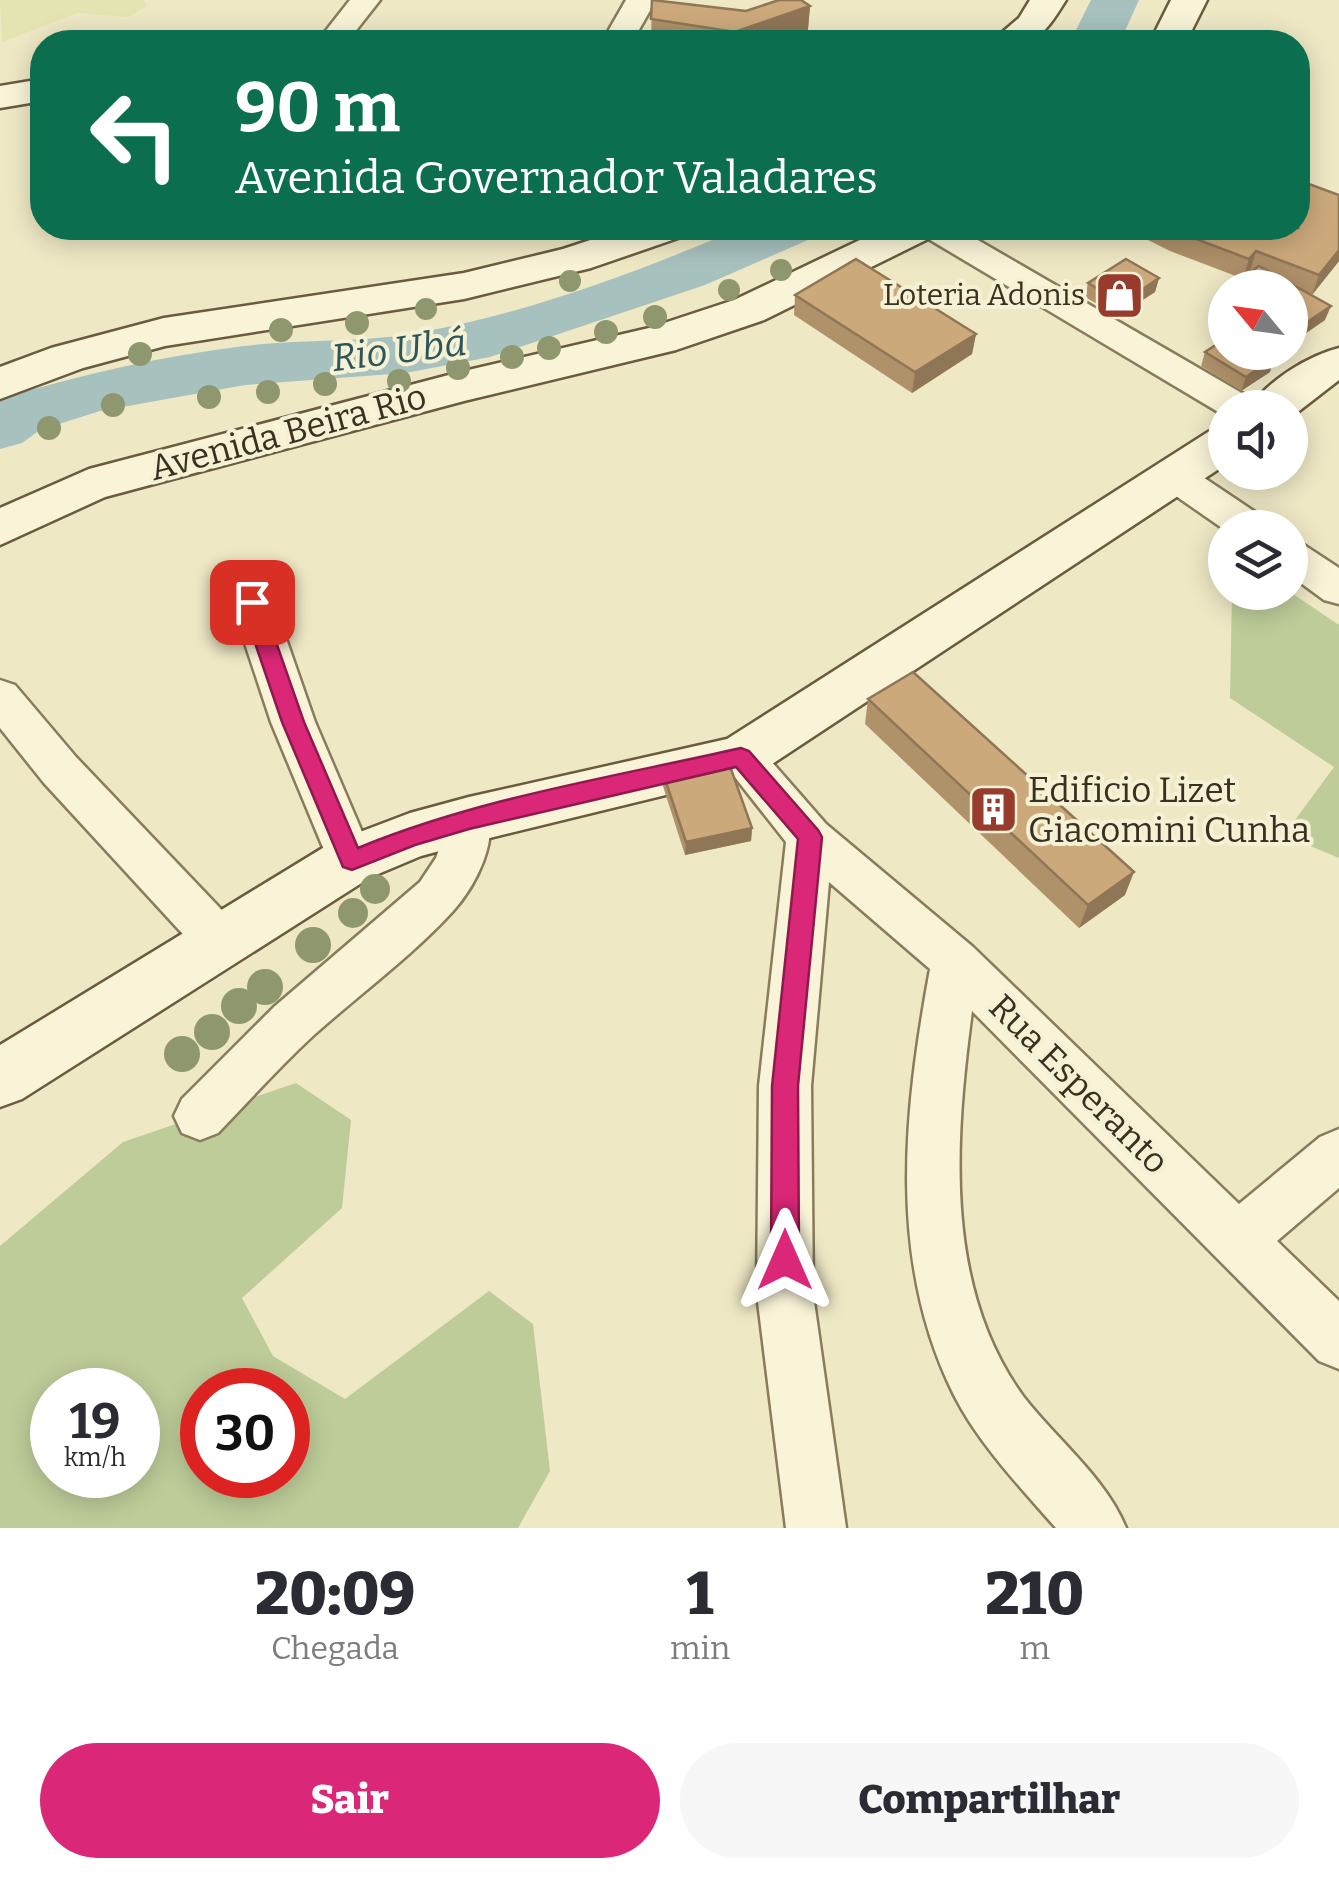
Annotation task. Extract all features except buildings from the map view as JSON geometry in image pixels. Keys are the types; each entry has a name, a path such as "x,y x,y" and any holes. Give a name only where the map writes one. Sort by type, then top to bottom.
{"main road":[{"path":"1025,30 1048,0"},
{"path":"1174,30 1190,0"},
{"path":"0,98 30,92"},
{"path":"0,384 67,358 164,332 464,286 576,259 631,240"},
{"name":"Avenida Beira Rio","path":"0,528 89,485 123,475 446,390 660,340 749,310 892,240"},
{"path":"1295,390 1333,358"},
{"path":"0,1079 352,860 410,836 469,820 741,757 1208,456"}],"street":[{"path":"341,30 365,0"},
{"path":"624,30 641,0"},
{"path":"954,240 1208,390"},
{"path":"1178,478 1224,510"},
{"path":"1308,567 1339,588"},
{"path":"252,602 293,722 352,860"},
{"path":"0,697 109,825 220,940"},
{"name":"Rua Esperanto","path":"741,757 810,837 956,962 1339,1341"},
{"path":"200,1116 292,1023 436,896 455,872 466,844 469,820"},
{"path":"810,837 785,1086 785,1294 816,1528"},
{"path":"956,962 933,1117 933,1200 943,1290 976,1377 1041,1467 1096,1528"},
{"path":"1236,1241 1339,1154"}],"green space":[{"path":"0,0 144,0 147,6 128,17 77,13 2,42"},
{"path":"1308,604 1339,625 1339,858 1284,835 1334,767 1230,698 1232,610 1308,610"},
{"path":"296,1083 351,1120 342,1208 242,1298 273,1356 293,1368 180,1368 180,1498 310,1498 310,1378 345,1399 489,1291 533,1324 550,1471 518,1528 0,1528 0,1246 123,1142"}],"waterway":[{"name":"Rio Ubá","path":"1101,30 1115,0"},
{"name":"Rio Ubá","path":"0,428 18,415 92,392 245,365 405,354 490,338 684,273 760,240"}],"place":[{"name":"Loteria Adonis","path":"1120,295"},
{"name":"Edificio Lizet Giacomini Cunha","path":"993,810"}],"route":[{"path":"252,602 293,722 352,860 410,836 469,820 741,757 810,837 785,1086 785,1260"}]}
